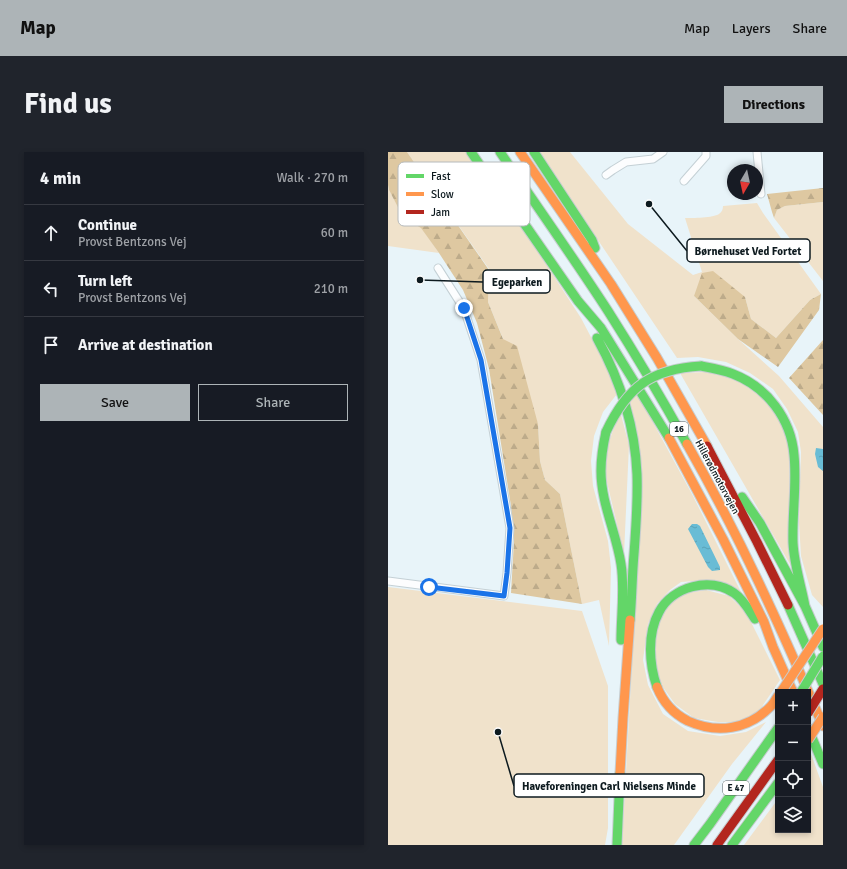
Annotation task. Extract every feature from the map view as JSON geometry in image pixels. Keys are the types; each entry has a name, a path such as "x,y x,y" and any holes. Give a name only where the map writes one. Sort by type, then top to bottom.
{"highway":[{"path":"471,152 478,162"},
{"path":"480,152 486,162"},
{"name":"Hillerødmotorvejen","path":"500,152 507,162"},
{"name":"Hillerødmotorvejen","path":"520,152 527,162"},
{"path":"534,152 592,240 611,284"},
{"name":"Hillerødmotorvejen","path":"530,167 611,284 655,354 708,447 773,573 823,684"},
{"name":"Hillerødmotorvejen","path":"530,196 593,288 641,363 692,453 737,537 791,651 823,726"},
{"path":"526,226 578,301 601,328 664,428 723,539 764,622 773,647 792,689"},
{"path":"578,301 620,383 628,412 634,443 637,474 629,642 622,725 617,845"},
{"path":"622,725 622,580 617,544 602,485 601,460 606,432 615,413 623,401 646,380 659,374 689,366 701,366 723,370 756,387 778,409 787,425 792,441 795,482 793,548 805,606"},
{"path":"708,447 760,524 805,606 823,647"},
{"path":"773,647 748,607 741,599 732,592 721,587 708,585 697,585 686,588 673,596 662,607 657,615 651,638 652,669 655,680 661,696 678,716 700,726 714,729 730,728 744,725 757,718 770,708 775,700"},
{"path":"783,689 823,629"},
{"path":"802,689 823,656"},
{"path":"811,708 823,689"},
{"path":"811,735 823,717"},
{"name":"E 47","path":"694,845 775,732"},
{"path":"811,735 823,764"},
{"name":"E 47","path":"717,845 777,761"},
{"path":"732,845 775,787"}],"street":[{"path":"606,175 626,162 653,160 663,152"},
{"path":"684,181 706,156 706,152"},
{"path":"757,152 758,164"},
{"path":"388,582 504,596 510,528 481,360 464,308 438,268"}],"shaded area":[{"path":"407,152 467,152 474,162 414,162"},
{"path":"539,152 570,152 628,224 693,275 702,272 685,218 703,218 716,215 721,212 723,206 757,203 821,294 810,300 776,338 751,319 745,297 694,296 779,376 823,427 823,607 812,595 801,556 799,523 801,452 798,432 787,409 773,389 750,373 726,362 698,357 677,358"},
{"path":"388,185 398,207 398,226 421,227 439,253 388,246"},
{"path":"823,202 823,281 774,218 777,210 785,206"},
{"path":"459,226 520,226 581,318 604,362 617,394 603,412 594,436 591,461 593,486 608,541 611,568 609,646 599,600 582,604 560,494 545,480 540,461 538,424 488,302 489,269"},
{"path":"706,372 737,379 761,391 783,420 789,441 791,566 680,373"},
{"path":"637,393 693,496 741,592 708,580 681,582 670,590 657,604 648,624 643,660 648,685 663,714 688,731 720,736 746,732 766,722 732,764 674,845 622,845 639,537 630,400"},
{"path":"620,411 629,445 624,554 602,461"},
{"path":"388,587 582,611 608,686 608,828 605,845 388,845"},
{"path":"706,590 729,596 746,612 780,680 757,714 738,722 718,722 694,718 675,704 660,683 654,653 658,626 665,606 682,594"},
{"path":"811,754 823,787 823,845 744,845 775,803 775,833 811,833"}],"green space":[{"path":"388,152 407,152 414,162 398,162 398,207 388,185"},
{"path":"823,188 823,202 785,206 777,210 774,218 767,194"},
{"path":"418,226 458,226 489,270 488,302 503,339 517,346 538,424 540,461 545,480 560,494 582,604 511,593 514,541 511,506 489,369 477,323 463,290 421,228"},
{"path":"713,271 745,297 751,319 776,338 810,300 821,294 819,310 778,367 738,339 694,296 702,273"},
{"path":"823,340 823,415 789,378"}],"water":[{"path":"816,448 823,449 823,471 818,467 815,454"},
{"path":"692,524 697,524 700,526 720,567 720,570 712,571 708,567 688,529"}],"traffic: fast":[{"path":"471,152 478,162"},
{"path":"500,152 507,162"},
{"path":"534,152 592,240 595,248"},
{"path":"530,196 629,344 687,444"},
{"path":"526,226 578,301 601,328 669,438"},
{"path":"597,338 613,370 625,404 630,421 636,456 637,504 630,620"},
{"path":"701,366 733,374 756,387 775,406 788,429 792,442 795,466 793,543 796,567 805,606"},
{"path":"606,432 623,403 632,392 643,383 668,371 701,366"},
{"path":"606,432 601,461 601,471 603,495 616,540 621,564 623,592 621,640"},
{"path":"742,497 760,523 805,606 823,647"},
{"path":"657,687 652,669 650,649 652,630 659,612 665,603 673,596 692,587 714,585 734,593 746,605 755,619"},
{"path":"788,605 823,684"},
{"path":"803,689 823,656"},
{"path":"694,845 775,732"},
{"path":"811,735 823,764"},
{"path":"617,845 620,773"},
{"path":"732,845 775,787"}],"traffic: slow":[{"path":"520,152 527,162"},
{"path":"530,167 611,284 657,358 707,446"},
{"path":"669,438 723,539 764,622 773,647 792,689"},
{"path":"687,444 706,478 759,583 823,726"},
{"path":"620,773 630,620"},
{"path":"783,689 823,629"},
{"path":"657,687 666,703 678,715 688,721 710,728 742,725 762,714 775,700"},
{"path":"811,735 823,717"}],"traffic: jam":[{"path":"707,446 788,605"},
{"path":"811,708 823,689"},
{"path":"717,845 777,761"}],"place":[{"name":"Børnehuset Ved Fortet","path":"649,204"},
{"name":"Egeparken","path":"420,280"},
{"name":"Haveforeningen Carl Nielsens Minde","path":"498,732"}],"route":[{"path":"429,587 504,596 507,573 510,528 481,360 464,308"}]}
